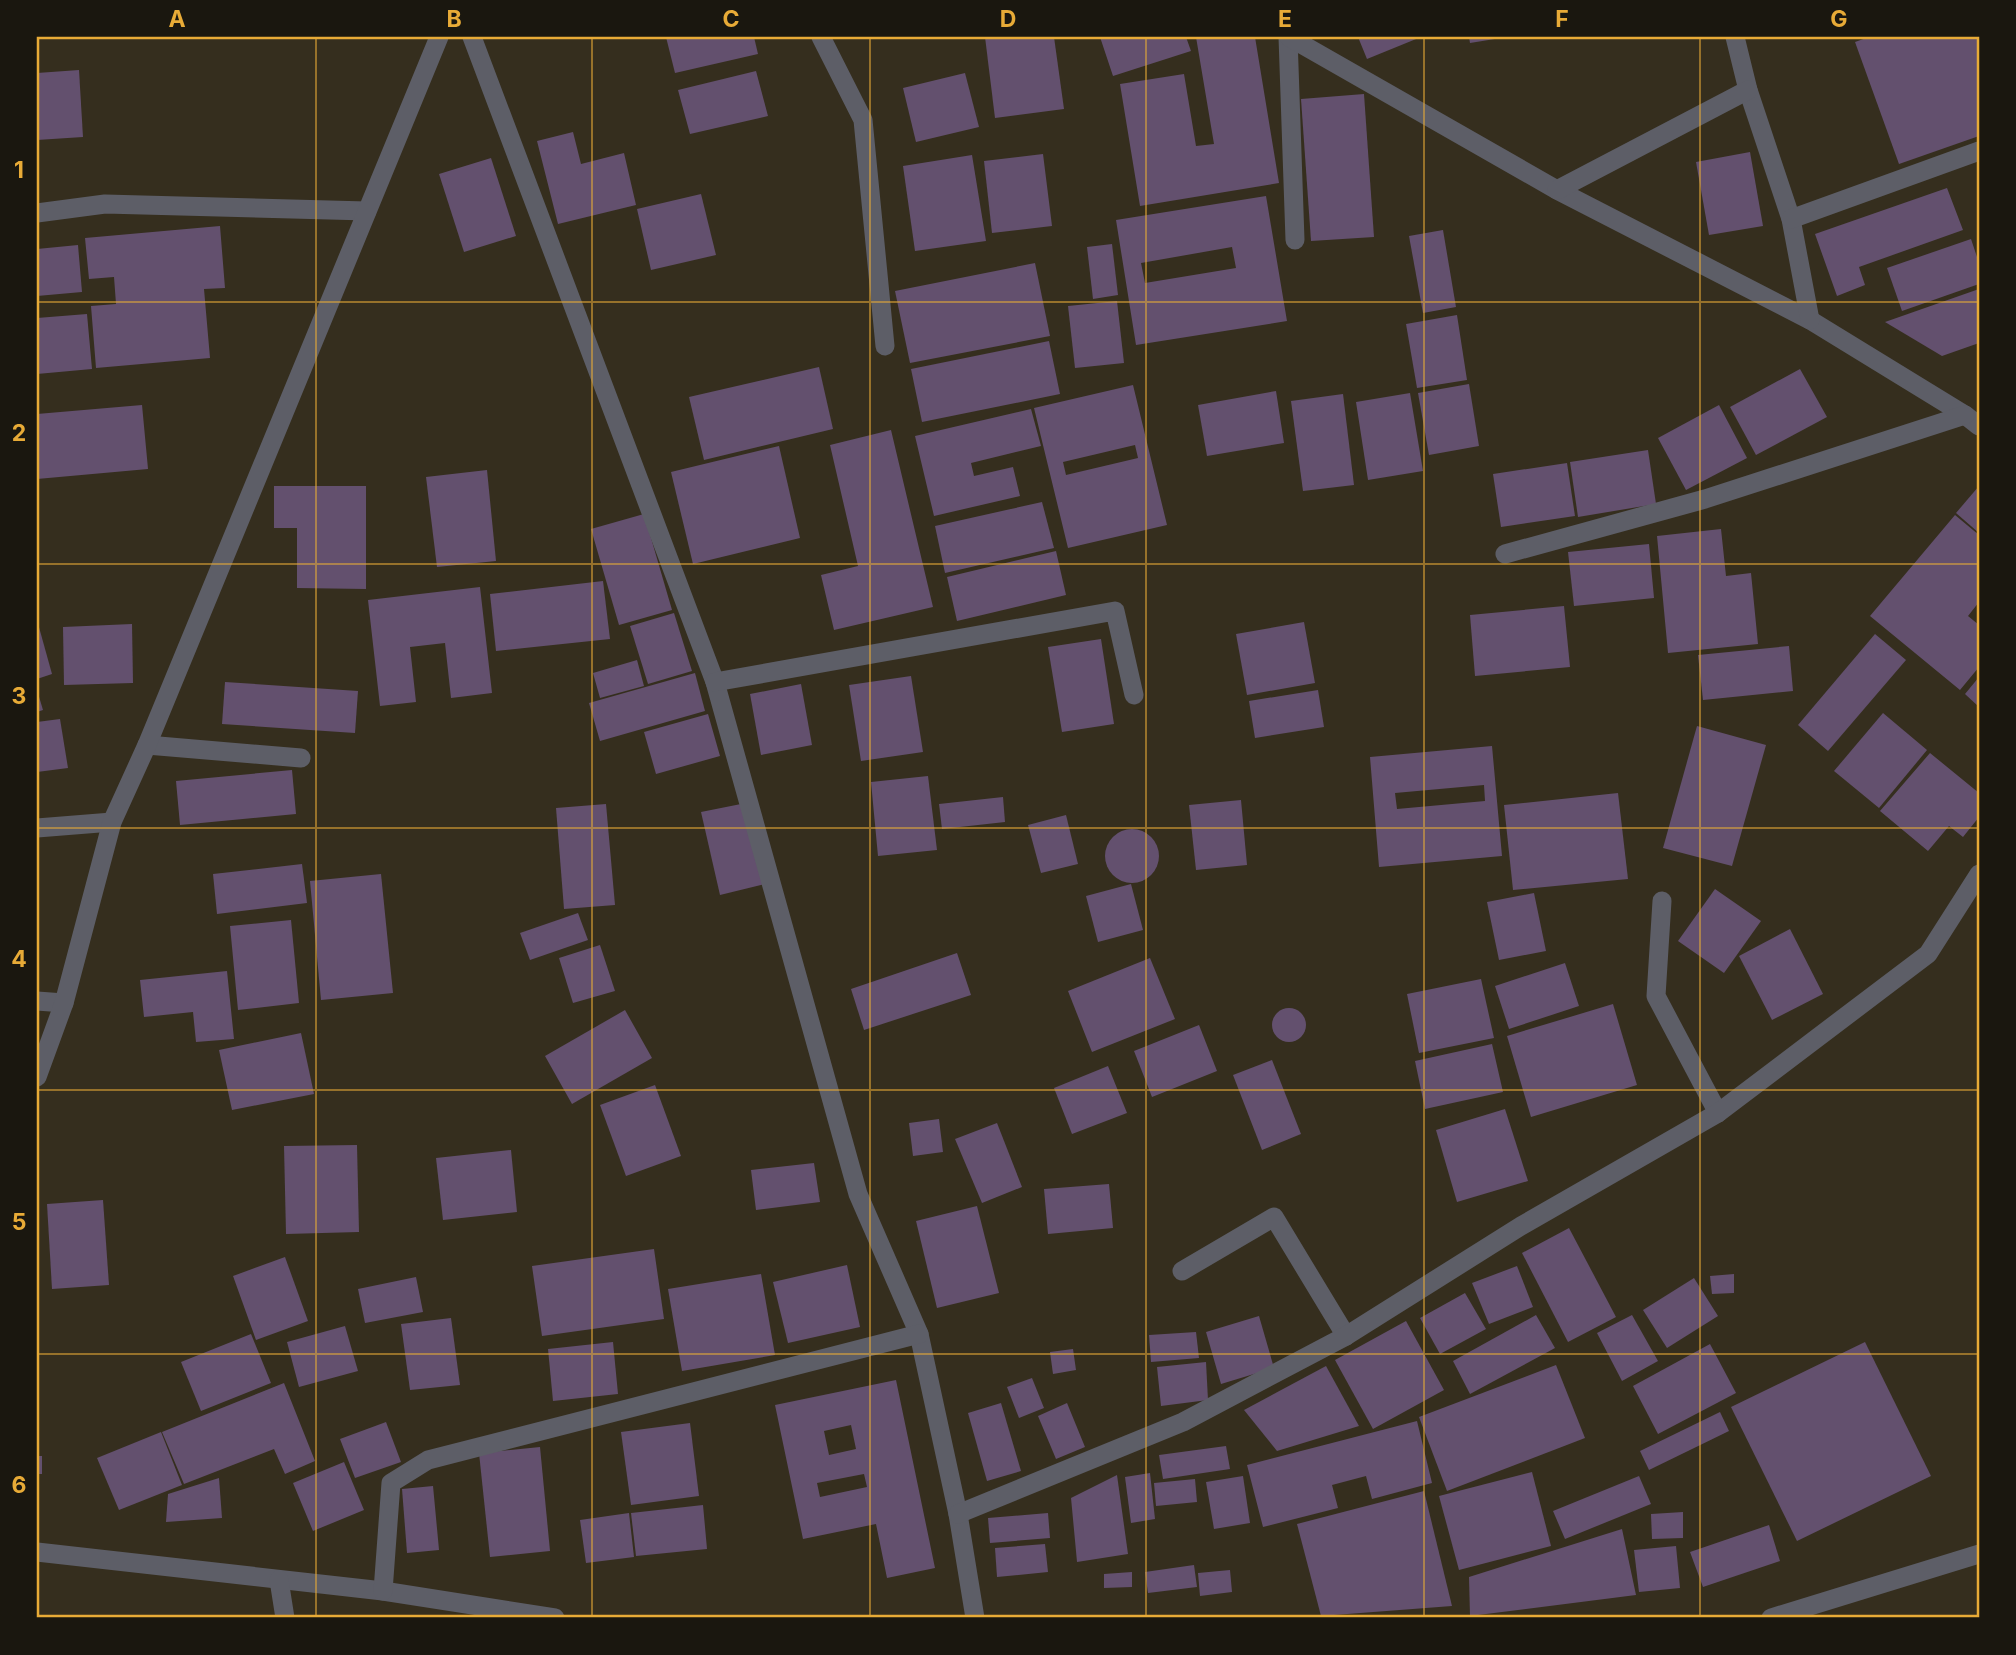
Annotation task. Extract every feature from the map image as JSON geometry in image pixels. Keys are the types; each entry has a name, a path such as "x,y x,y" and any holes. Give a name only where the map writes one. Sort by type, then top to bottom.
{"street":[{"path":"37,1077 64,1003 112,822 147,745 439,37"},
{"path":"472,37 715,682 858,1194 919,1334 958,1514 975,1618"},
{"path":"821,37 863,120 885,346"},
{"path":"1289,37 1557,190 1810,320 1972,421"},
{"path":"1289,37 1295,240"},
{"path":"1735,37 1748,90 1791,219 1810,320"},
{"path":"1557,190 1748,90"},
{"path":"1791,219 1979,151"},
{"path":"37,213 105,204 367,211"},
{"path":"1505,554 1972,421"},
{"path":"715,682 1115,611 1134,695"},
{"path":"147,745 301,758"},
{"path":"37,828 112,822"},
{"path":"958,1514 1182,1422 1346,1336 1521,1226 1718,1113 1927,954 1979,874"},
{"path":"1662,901 1656,996 1718,1113"},
{"path":"37,1001 64,1003"},
{"path":"1182,1271 1274,1217 1346,1336"},
{"path":"383,1591 391,1483 428,1460 919,1334"},
{"path":"37,1552 383,1591 555,1618"},
{"path":"1771,1618 1979,1554"},
{"path":"279,1580 285,1618"}],"building":[{"path":"666,37 754,37 758,54 675,73"},
{"path":"985,37 1054,37 1064,109 995,118"},
{"path":"1100,37 1186,37 1191,51 1113,76"},
{"path":"1196,37 1255,37 1279,183 1140,206 1120,84 1184,74 1196,146 1214,144"},
{"path":"1358,37 1421,37 1367,59"},
{"path":"1469,37 1501,37 1501,38 1470,43"},
{"path":"1869,37 1979,37 1979,136 1899,164 1855,42"},
{"path":"79,70 83,137 37,140 37,73"},
{"path":"756,71 768,116 690,134 678,90"},
{"path":"965,73 979,127 916,142 903,88"},
{"path":"1364,94 1374,237 1311,241 1301,99"},
{"path":"573,132 581,164 624,153 636,205 558,224 537,141"},
{"path":"1750,152 1763,226 1709,235 1696,162"},
{"path":"1043,154 1052,226 992,233 984,161"},
{"path":"972,155 986,241 915,251 903,166"},
{"path":"491,158 516,236 464,252 439,174"},
{"path":"1947,188 1963,230 1859,267 1865,285 1837,296 1815,234"},
{"path":"701,194 716,255 651,270 637,209"},
{"path":"1266,196 1287,321 1136,345 1116,220","holes":["1232,247 1236,268 1145,283 1141,263"]},
{"path":"220,226 225,288 204,289 210,358 96,368 91,306 116,304 114,277 89,279 85,238"},
{"path":"1443,230 1456,307 1423,313 1409,236"},
{"path":"1971,239 1979,263 1979,284 1902,311 1887,268"},
{"path":"1112,244 1118,295 1093,299 1087,247"},
{"path":"78,245 82,292 37,296 37,249"},
{"path":"1035,263 1050,336 910,363 895,291"},
{"path":"1979,289 1979,343 1942,356 1885,322"},
{"path":"1117,301 1124,363 1075,368 1068,306"},
{"path":"87,314 92,369 37,374 37,318"},
{"path":"1457,315 1467,380 1417,388 1406,324"},
{"path":"1049,341 1060,394 922,422 911,369"},
{"path":"819,367 833,429 704,460 689,397"},
{"path":"1800,369 1827,417 1756,455 1730,407"},
{"path":"1469,384 1479,446 1429,455 1418,393"},
{"path":"1133,385 1167,525 1068,548 1034,408","holes":["1135,445 1138,458 1066,475 1063,462"]},
{"path":"1276,391 1284,443 1207,456 1198,405"},
{"path":"1410,393 1423,471 1368,480 1356,402"},
{"path":"1343,394 1354,485 1303,491 1291,401"},
{"path":"142,405 148,469 37,479 37,414"},
{"path":"1719,405 1747,458 1686,490 1658,438"},
{"path":"1031,409 1041,446 971,463 974,476 1013,467 1020,496 934,516 915,436"},
{"path":"891,430 933,607 834,630 821,575 858,566 830,445"},
{"path":"779,446 800,538 693,564 671,472"},
{"path":"1648,450 1656,504 1578,517 1570,462"},
{"path":"1567,463 1575,516 1501,527 1493,474"},
{"path":"487,470 496,561 437,567 426,477"},
{"path":"274,486 366,486 366,589 297,588 297,528 274,528"},
{"path":"1979,486 1979,533 1956,513"},
{"path":"1042,502 1054,548 945,573 935,526"},
{"path":"644,514 672,610 619,625 591,529"},
{"path":"1955,515 1979,535 1979,602 1968,616 1979,625 1979,667 1960,690 1870,616"},
{"path":"1721,529 1726,576 1751,573 1758,644 1668,653 1657,536"},
{"path":"1649,544 1654,598 1574,606 1568,552"},
{"path":"1056,551 1066,595 957,621 947,577"},
{"path":"603,581 610,639 496,651 490,594"},
{"path":"480,587 492,693 451,698 445,643 410,647 416,702 380,706 368,600"},
{"path":"1564,606 1570,667 1475,676 1470,615"},
{"path":"674,613 692,671 648,684 630,626"},
{"path":"37,620 52,674 37,679"},
{"path":"1304,622 1315,683 1247,695 1236,634"},
{"path":"132,624 133,683 64,685 63,627"},
{"path":"1875,634 1906,660 1828,751 1798,725"},
{"path":"1101,639 1114,724 1062,732 1048,647"},
{"path":"1789,646 1793,691 1703,700 1698,655"},
{"path":"637,660 644,686 600,698 593,673"},
{"path":"695,673 705,711 600,741 589,703"},
{"path":"911,676 923,752 861,761 849,685"},
{"path":"1979,677 1979,707 1965,694"},
{"path":"225,682 358,691 355,733 222,724"},
{"path":"801,684 812,745 761,755 750,694"},
{"path":"37,690 43,710 37,712"},
{"path":"1318,690 1324,727 1255,738 1249,701"},
{"path":"1883,713 1927,750 1879,808 1834,771"},
{"path":"708,714 720,756 656,774 644,732"},
{"path":"60,719 68,768 37,772 37,722"},
{"path":"1697,726 1766,745 1732,866 1663,848"},
{"path":"1492,746 1502,856 1379,867 1370,757","holes":["1484,785 1485,801 1397,809 1395,793"]},
{"path":"1930,753 1979,793 1979,817 1963,837 1949,826 1928,851 1880,811"},
{"path":"292,770 296,814 180,825 176,781"},
{"path":"928,776 937,850 878,856 871,782"},
{"path":"1618,793 1628,879 1513,890 1504,805"},
{"path":"1003,797 1005,822 942,829 939,804"},
{"path":"1241,800 1247,865 1196,870 1189,805"},
{"path":"746,803 765,884 720,895 701,812"},
{"path":"606,804 615,905 564,909 556,808"},
{"path":"1066,815 1078,864 1041,873 1028,825"},
{"path":"1132,829 1151,837 1159,856 1151,875 1132,883 1113,875 1105,856 1113,837"},
{"path":"302,864 307,903 217,914 213,874"},
{"path":"381,874 393,993 321,1000 310,881"},
{"path":"1131,884 1143,930 1098,942 1086,896"},
{"path":"1715,889 1761,921 1724,973 1678,941"},
{"path":"1534,893 1546,951 1499,960 1487,902"},
{"path":"578,913 588,940 530,960 520,933"},
{"path":"291,920 299,1003 238,1010 230,926"},
{"path":"1790,929 1823,994 1772,1020 1739,956"},
{"path":"600,945 615,991 573,1003 559,958"},
{"path":"957,953 971,995 864,1030 851,989"},
{"path":"1150,958 1175,1019 1092,1052 1068,991"},
{"path":"1565,963 1579,1006 1509,1029 1495,986"},
{"path":"227,971 234,1039 196,1042 193,1012 144,1017 140,980"},
{"path":"1481,979 1494,1038 1419,1053 1407,994"},
{"path":"1613,1004 1637,1085 1531,1117 1507,1036"},
{"path":"1289,1008 1301,1013 1306,1025 1301,1037 1289,1042 1277,1037 1272,1025 1277,1013"},
{"path":"625,1010 652,1058 572,1104 545,1056"},
{"path":"1199,1025 1217,1071 1152,1097 1134,1051"},
{"path":"301,1033 314,1094 232,1110 219,1050"},
{"path":"1492,1044 1503,1092 1425,1109 1415,1061"},
{"path":"1272,1060 1301,1134 1262,1150 1233,1075"},
{"path":"1108,1066 1127,1113 1072,1134 1054,1088"},
{"path":"655,1085 681,1156 626,1176 600,1105"},
{"path":"1505,1109 1528,1181 1457,1202 1436,1130"},
{"path":"939,1119 943,1152 913,1156 909,1123"},
{"path":"997,1123 1022,1187 982,1203 955,1139"},
{"path":"357,1145 359,1232 286,1234 284,1146"},
{"path":"511,1150 517,1212 443,1220 436,1158"},
{"path":"814,1163 820,1202 756,1210 751,1170"},
{"path":"1109,1184 1113,1228 1048,1234 1044,1189"},
{"path":"103,1200 109,1285 52,1289 47,1204"},
{"path":"977,1206 999,1293 937,1308 916,1221"},
{"path":"1569,1228 1616,1317 1568,1342 1522,1253"},
{"path":"654,1249 664,1319 542,1336 532,1266"},
{"path":"285,1257 308,1321 256,1340 233,1276"},
{"path":"847,1265 860,1327 788,1343 773,1282"},
{"path":"1517,1266 1533,1307 1489,1324 1472,1283"},
{"path":"761,1274 775,1355 682,1371 668,1289"},
{"path":"1734,1274 1734,1293 1712,1294 1710,1276"},
{"path":"416,1277 423,1312 365,1323 358,1289"},
{"path":"1694,1278 1718,1316 1667,1348 1643,1310"},
{"path":"1465,1293 1486,1329 1440,1354 1420,1318"},
{"path":"1536,1315 1555,1348 1470,1394 1453,1361"},
{"path":"1632,1315 1658,1361 1622,1381 1597,1333"},
{"path":"1259,1316 1274,1368 1221,1384 1206,1332"},
{"path":"451,1318 460,1385 410,1390 401,1324"},
{"path":"1406,1321 1444,1390 1373,1429 1335,1360"},
{"path":"345,1326 358,1371 299,1387 287,1342"},
{"path":"1196,1332 1199,1358 1151,1362 1149,1335"},
{"path":"251,1334 271,1383 201,1411 181,1362"},
{"path":"613,1342 618,1394 553,1401 548,1349"},
{"path":"1865,1342 1931,1476 1797,1541 1731,1407"},
{"path":"1710,1344 1736,1393 1658,1434 1633,1386"},
{"path":"1073,1349 1076,1370 1053,1374 1050,1352"},
{"path":"1206,1362 1208,1400 1161,1406 1157,1367"},
{"path":"1556,1365 1585,1438 1447,1491 1419,1417"},
{"path":"1326,1366 1359,1426 1277,1451 1244,1410"},
{"path":"1032,1378 1044,1408 1019,1418 1007,1387"},
{"path":"896,1380 935,1568 887,1578 876,1524 803,1539 775,1405","holes":["851,1425 856,1449 829,1455 824,1431","864,1474 867,1487 820,1497 817,1483"]},
{"path":"284,1383 315,1461 285,1474 274,1449 184,1484 162,1432"},
{"path":"1001,1403 1021,1471 987,1481 968,1413"},
{"path":"1067,1403 1085,1447 1056,1459 1038,1416"},
{"path":"1720,1412 1729,1431 1649,1470 1640,1451"},
{"path":"1417,1421 1432,1483 1372,1499 1366,1476 1332,1485 1338,1508 1263,1527 1247,1465"},
{"path":"386,1422 401,1462 355,1478 340,1439"},
{"path":"690,1423 699,1496 631,1505 621,1432"},
{"path":"161,1432 182,1485 119,1510 97,1458"},
{"path":"1226,1446 1230,1469 1163,1479 1159,1455"},
{"path":"540,1447 550,1551 490,1557 479,1453"},
{"path":"37,1456 42,1456 42,1474 37,1474"},
{"path":"344,1462 364,1510 313,1531 293,1483"},
{"path":"1532,1472 1551,1546 1459,1570 1439,1496"},
{"path":"1150,1473 1155,1519 1131,1523 1125,1477"},
{"path":"1117,1475 1128,1554 1077,1562 1071,1498"},
{"path":"1243,1476 1250,1523 1214,1529 1206,1482"},
{"path":"1639,1476 1651,1504 1565,1539 1553,1511"},
{"path":"219,1478 222,1518 166,1522 168,1494"},
{"path":"1195,1479 1197,1502 1156,1506 1154,1483"},
{"path":"433,1486 439,1550 407,1553 402,1489"},
{"path":"1424,1491 1452,1606 1321,1616 1297,1524"},
{"path":"703,1505 707,1549 636,1556 631,1513"},
{"path":"1683,1512 1683,1538 1652,1539 1651,1514"},
{"path":"629,1513 634,1557 586,1563 580,1520"},
{"path":"1048,1513 1050,1538 990,1543 988,1518"},
{"path":"1769,1525 1780,1561 1703,1587 1690,1552"},
{"path":"1622,1529 1636,1595 1470,1616 1469,1577"},
{"path":"1045,1544 1048,1572 997,1577 995,1548"},
{"path":"1676,1546 1680,1588 1639,1592 1634,1550"},
{"path":"1194,1565 1197,1587 1148,1593 1145,1572"},
{"path":"1230,1570 1232,1592 1200,1596 1198,1573"},
{"path":"1132,1572 1132,1587 1104,1588 1104,1574"}]}
